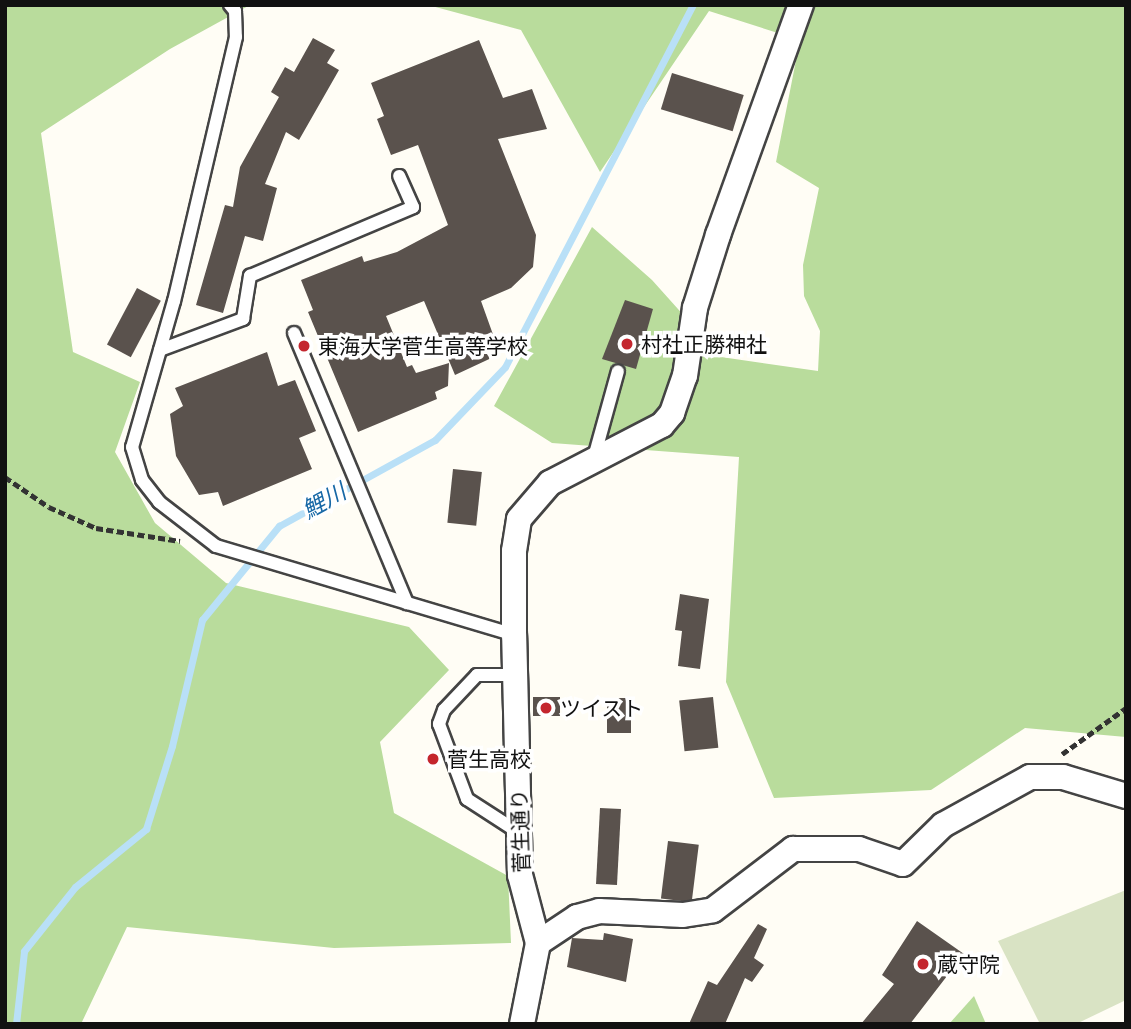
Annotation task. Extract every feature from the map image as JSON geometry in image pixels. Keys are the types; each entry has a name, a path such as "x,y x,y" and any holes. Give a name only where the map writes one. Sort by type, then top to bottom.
{"street":[{"name":"菅生通り","path":"522,1024 538,943 520,875 518,832 514,551 519,519 550,483 662,425 680,399 695,308 801,5"},
{"path":"538,943 577,917 599,911 682,915 713,911 793,849 859,849 903,864 943,825 1030,777 1063,777 1126,796"}],"lane":[{"path":"230,5 235,11 236,37 160,350 132,447 142,480 159,502 221,548 514,635"},
{"path":"160,350 243,319 250,276 414,207 399,176"},
{"path":"294,333 407,603"},
{"path":"593,461 618,371"},
{"path":"516,675 477,675 444,710 439,724 467,799 518,832"}],"path":[{"path":"5,477 49,507 96,528 221,548"},
{"path":"1030,777 1126,708"}],"green space":[{"path":"5,5 250,5 170,49 41,133 73,352 140,382 115,452 155,523 226,583 409,627 449,670 380,742 394,813 508,876 511,943 334,948 127,927 81,1024 5,1024"},
{"path":"428,5 1126,5 1126,737 1025,728 931,790 774,798 726,682 739,457 552,443 494,406 592,227 652,280 721,357 818,371 820,331 804,296 803,265 819,188 776,162 800,40 709,11 600,172 521,30"},
{"path":"1126,890 1126,1000 1076,1024 1040,1024 998,941"},
{"path":"974,996 986,1024 949,1024"}],"building":[{"path":"313,38 335,50 327,63 339,70 299,140 286,132 265,184 277,188 263,241 245,236 223,313 196,305 225,205 233,207 240,167 279,97 271,92 285,67 294,72"},
{"path":"479,40 503,98 532,89 547,129 498,139 536,235 533,267 511,288 481,301 500,354 455,375 424,301 386,316 407,367 412,365 416,373 449,363 448,386 435,392 437,399 358,432 308,312 313,310 301,280 362,256 364,262 397,252 448,225 418,145 391,155 377,119 384,116 371,83"},
{"path":"672,73 744,95 733,131 661,109"},
{"path":"137,288 161,301 131,357 107,345"},
{"path":"625,300 653,309 636,369 602,359"},
{"path":"267,352 278,386 295,380 316,431 299,438 312,469 223,506 218,492 199,495 176,456 170,414 183,406 175,388"},
{"path":"453,469 482,472 476,526 447,523"},
{"path":"680,594 709,599 700,669 678,666 682,631 675,630"},
{"path":"533,697 560,697 560,716 533,716"},
{"path":"713,697 718,748 685,751 679,701"},
{"path":"607,698 631,698 631,733 607,733"},
{"path":"600,808 621,809 617,885 596,884"},
{"path":"668,841 699,845 692,902 661,899"},
{"path":"917,921 964,954 910,1024 861,1024 894,984 882,975"},
{"path":"758,924 767,929 754,958 764,965 752,982 745,978 725,1024 689,1024 708,981 717,985"},
{"path":"604,933 633,939 626,982 567,967 572,938 603,940"}],"waterway":[{"name":"鯉川","path":"16,1024 24,951 75,887 146,829 172,746 202,620 279,526 435,440 505,367 693,5"}],"place":[{"name":"村社正勝神社","path":"627,344"},
{"name":"東海大学菅生高等学校","path":"304,346"},
{"name":"ツイスト","path":"546,708"},
{"name":"菅生高校","path":"433,759"},
{"name":"蔵守院","path":"923,964"}]}
